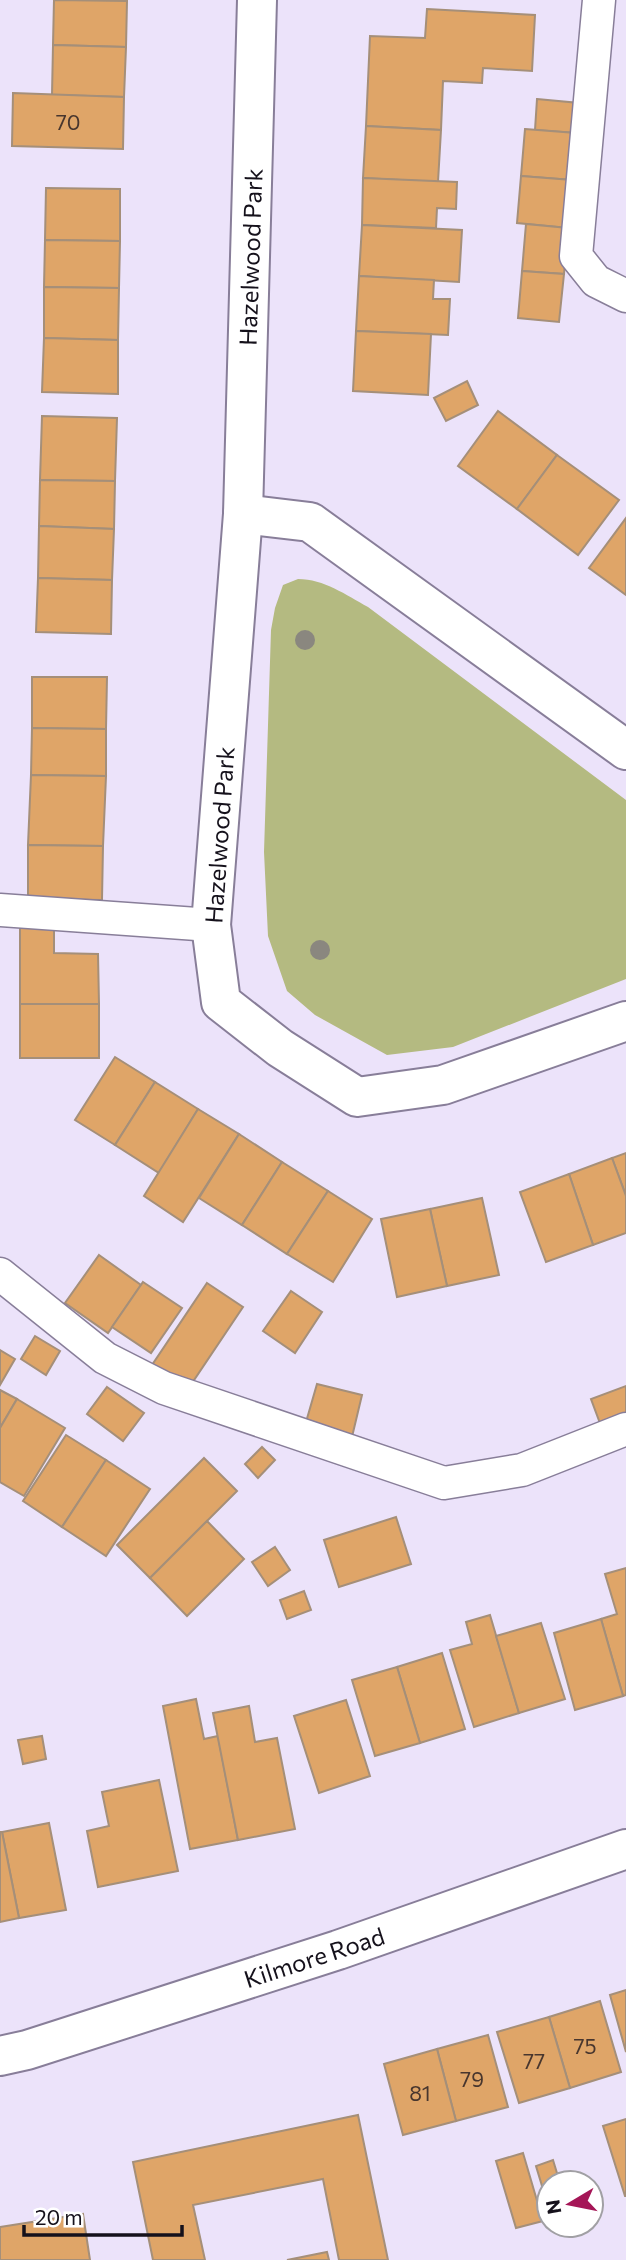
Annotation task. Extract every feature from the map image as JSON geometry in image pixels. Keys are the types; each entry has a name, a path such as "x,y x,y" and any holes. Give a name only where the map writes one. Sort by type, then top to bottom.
{"street":[{"name":"Hazelwood Park","path":"257,0 243,514 211,925 221,1002 280,1048 357,1097 443,1085 626,1021"},
{"path":"243,514 310,522 626,750"},
{"name":"Kilmore Road","path":"0,2056 27,2050 338,1950 626,1849"}],"lane":[{"path":"599,0 576,256 596,281 626,296"},
{"path":"0,910 211,925"},
{"path":"0,1274 105,1358 164,1388 444,1483 522,1470 626,1429"}],"green space":[{"path":"298,579 326,585 368,607 626,800 626,979 453,1047 387,1055 315,1015 287,991 268,936 264,852 271,630 283,585"}],"building":[{"path":"54,0 127,1 126,47 53,45"},
{"path":"427,9 535,15 532,71 483,68 482,83 443,81 441,130 366,126 370,36 425,38"},
{"path":"53,45 126,47 124,97 52,95"},
{"path":"13,93 124,97 123,149 12,146"},
{"path":"537,99 579,103 576,133 535,130"},
{"path":"366,126 441,130 438,182 363,178"},
{"path":"525,129 576,133 572,180 521,176"},
{"path":"521,176 572,180 568,228 517,223"},
{"path":"363,178 457,182 456,209 437,208 436,228 362,225"},
{"path":"46,188 120,189 120,241 45,240"},
{"path":"526,224 568,228 564,274 522,271"},
{"path":"362,225 462,230 459,282 359,276"},
{"path":"45,240 120,241 119,288 44,287"},
{"path":"522,271 564,274 559,322 518,318"},
{"path":"359,276 434,280 433,299 450,299 448,335 356,331"},
{"path":"44,287 119,288 118,340 44,338"},
{"path":"356,331 431,334 428,395 353,391"},
{"path":"44,338 118,340 118,394 42,392"},
{"path":"467,381 478,405 446,421 434,398"},
{"path":"498,411 557,455 517,509 458,466"},
{"path":"42,416 117,418 115,481 40,480"},
{"path":"557,455 619,500 578,555 517,509"},
{"path":"40,480 115,481 114,529 39,526"},
{"path":"626,518 626,595 589,568"},
{"path":"39,526 114,529 112,580 38,578"},
{"path":"38,578 112,580 111,634 36,632"},
{"path":"32,677 107,677 106,729 32,728"},
{"path":"32,728 106,729 106,776 31,775"},
{"path":"31,775 106,776 103,846 28,845"},
{"path":"28,845 103,846 102,900 28,899"},
{"path":"20,918 54,918 54,953 98,954 99,1004 20,1004"},
{"path":"20,1004 99,1004 99,1058 20,1058"},
{"path":"115,1057 155,1082 115,1145 75,1120"},
{"path":"155,1082 198,1109 159,1173 115,1145"},
{"path":"198,1109 239,1134 183,1222 144,1196"},
{"path":"239,1134 282,1162 242,1225 199,1198"},
{"path":"626,1153 626,1196 612,1158"},
{"path":"612,1158 626,1196 626,1233 593,1245 569,1174"},
{"path":"282,1162 328,1191 287,1254 242,1225"},
{"path":"569,1174 593,1245 546,1262 520,1192"},
{"path":"328,1191 372,1219 333,1282 287,1254"},
{"path":"482,1198 499,1275 447,1286 430,1209"},
{"path":"430,1209 447,1286 397,1297 381,1219"},
{"path":"99,1255 141,1285 108,1333 65,1303"},
{"path":"143,1282 182,1308 151,1353 112,1327"},
{"path":"207,1283 243,1307 186,1392 150,1368"},
{"path":"291,1291 322,1312 295,1353 263,1331"},
{"path":"35,1336 60,1351 46,1375 21,1359"},
{"path":"0,1350 15,1359 0,1385"},
{"path":"317,1384 362,1395 351,1441 304,1429"},
{"path":"626,1386 626,1416 601,1426 591,1399"},
{"path":"107,1387 144,1413 123,1441 87,1414"},
{"path":"0,1390 17,1399 0,1428"},
{"path":"17,1399 65,1428 24,1496 0,1482 0,1428"},
{"path":"66,1435 106,1460 62,1527 23,1501"},
{"path":"262,1447 275,1460 258,1478 245,1464"},
{"path":"204,1458 237,1491 150,1578 117,1545"},
{"path":"106,1460 150,1489 106,1556 62,1527"},
{"path":"396,1517 411,1564 339,1587 324,1540"},
{"path":"207,1521 244,1559 187,1616 150,1578"},
{"path":"275,1547 290,1570 268,1586 252,1562"},
{"path":"626,1568 626,1695 623,1696 601,1619 617,1614 605,1574"},
{"path":"304,1591 311,1610 287,1619 280,1600"},
{"path":"490,1615 519,1713 474,1727 450,1650 472,1644 466,1622"},
{"path":"601,1619 623,1696 575,1710 554,1633"},
{"path":"541,1623 565,1699 519,1713 496,1636"},
{"path":"442,1653 465,1729 420,1743 397,1667"},
{"path":"397,1667 420,1743 375,1756 352,1680"},
{"path":"196,1699 204,1739 218,1736 238,1840 190,1849 163,1706"},
{"path":"346,1700 370,1776 319,1793 294,1716"},
{"path":"249,1706 255,1742 277,1738 295,1829 238,1840 213,1713"},
{"path":"42,1736 46,1759 23,1764 18,1740"},
{"path":"159,1780 178,1871 98,1887 87,1831 109,1826 102,1792"},
{"path":"49,1823 66,1910 19,1918 2,1832"},
{"path":"0,1832 19,1918 0,1922"},
{"path":"626,1990 626,2052 610,1995"},
{"path":"600,2001 621,2072 570,2088 549,2017"},
{"path":"549,2017 570,2088 519,2103 497,2032"},
{"path":"488,2035 508,2107 456,2121 437,2049"},
{"path":"437,2049 456,2121 403,2135 384,2064"},
{"path":"358,2115 388,2260 339,2260 323,2179 193,2205 205,2260 153,2260 133,2162"},
{"path":"626,2119 626,2196 625,2196 603,2126"},
{"path":"523,2153 535,2194 535,2223 516,2228 496,2161"},
{"path":"553,2160 556,2169 537,2169 536,2166"},
{"path":"83,2214 90,2260 0,2260 0,2227"},
{"path":"327,2252 329,2260 287,2260"}]}
